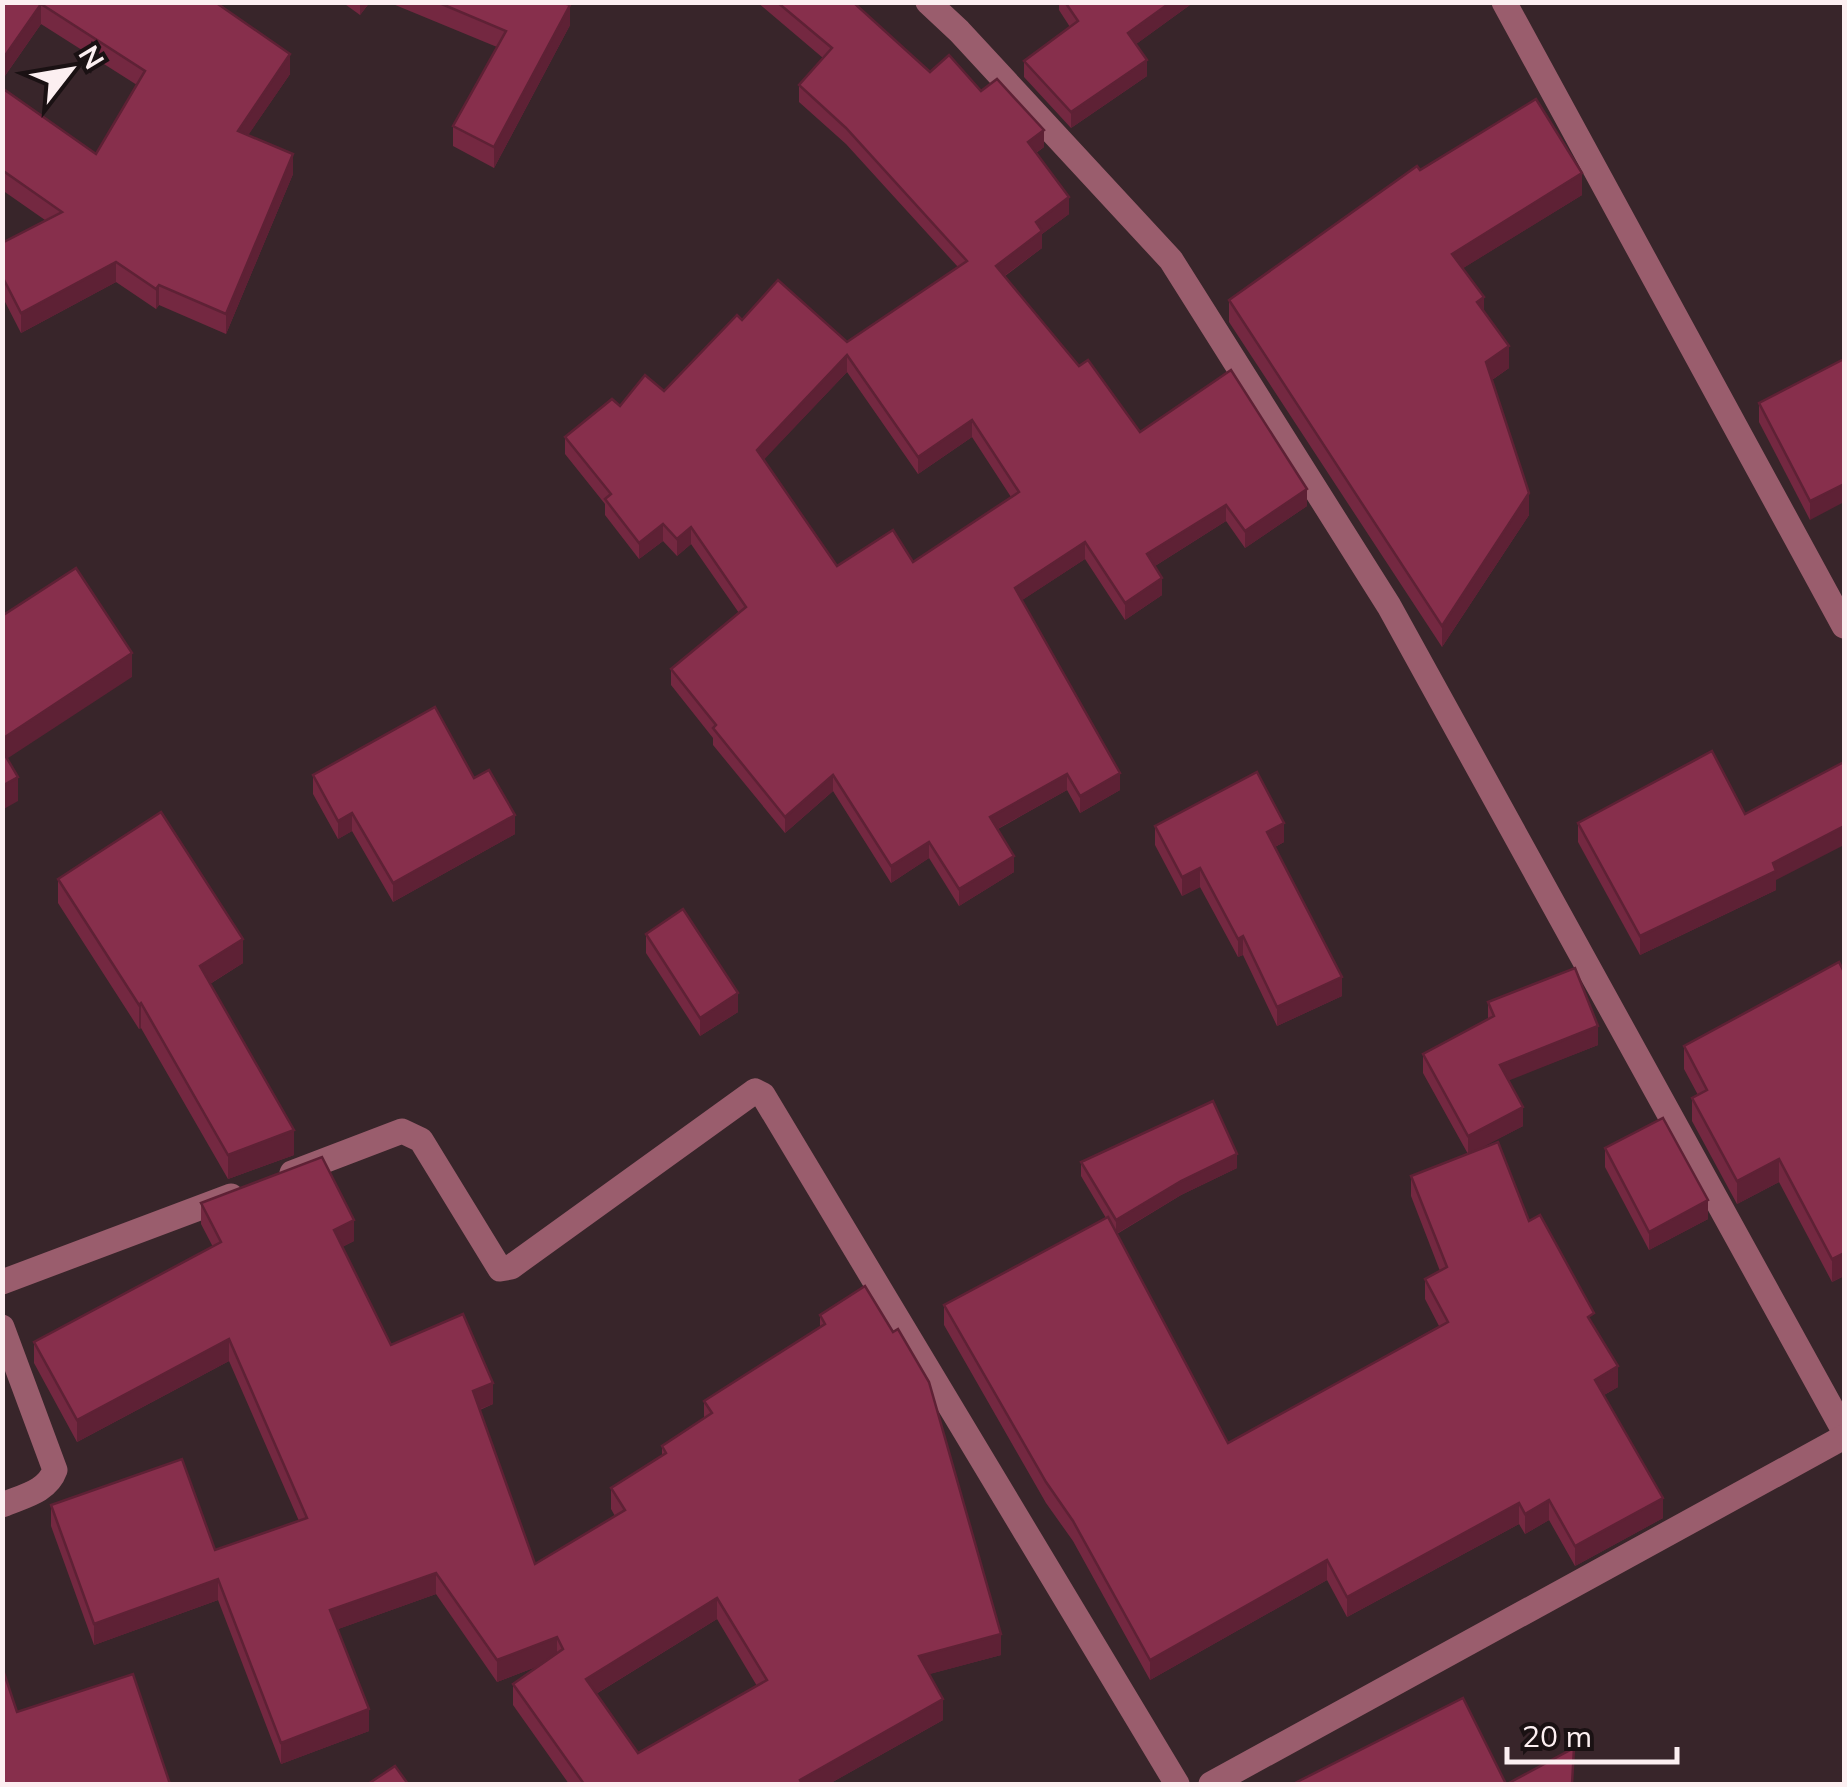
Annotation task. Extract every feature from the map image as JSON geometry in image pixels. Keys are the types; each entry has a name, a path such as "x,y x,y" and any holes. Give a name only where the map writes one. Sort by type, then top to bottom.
{"street":[{"path":"928,2 1171,260 1389,606 1844,1434 1212,1784"},
{"path":"1504,2 1844,626"},
{"path":"2,1282 402,1131 421,1140 500,1268 511,1268 755,1091 763,1095 1177,1784"},
{"path":"2,1327 55,1470 44,1488 2,1505"}],"building":[{"path":"2,2 215,2 290,54 238,131 293,154 226,314 159,285 156,289 116,262 21,313 2,276 2,243 62,212 2,170 2,88 96,154 145,71 41,4 2,60"},
{"path":"437,2 570,5 494,147 453,126 506,31"},
{"path":"777,2 853,2 930,72 949,55 981,91 997,79 1044,130 1028,142 1069,197 1036,222 1042,231 996,266 1079,366 1088,360 1140,432 1231,370 1307,489 1245,531 1226,505 1147,554 1162,578 1125,603 1085,542 1015,588 1120,773 1080,796 1067,774 990,817 1014,856 959,889 929,842 891,866 833,775 785,817 671,669 746,607 691,527 677,539 663,524 639,543 605,499 611,494 565,437 612,399 620,406 645,375 664,391 737,315 742,320 778,280 847,342 967,261 846,128 799,85 832,48","holes":["847,355 918,457 972,420 1019,492 913,562 893,530 837,566 757,450"]},
{"path":"1065,2 1171,2 1128,33 1147,60 1071,112 1024,61 1078,21"},
{"path":"1536,99 1582,173 1452,254 1484,297 1477,302 1509,346 1486,362 1529,493 1442,626 1229,300 1417,166 1420,170"},
{"path":"1844,359 1844,484 1810,501 1759,403"},
{"path":"76,568 132,653 2,739 2,616"},
{"path":"435,707 474,778 489,770 515,815 393,883 352,813 338,821 313,775"},
{"path":"2,750 18,777 2,786"},
{"path":"1712,751 1745,814 1844,762 1844,826 1773,863 1776,871 1640,936 1578,823"},
{"path":"1257,772 1284,823 1267,832 1342,977 1277,1007 1243,936 1238,939 1200,868 1182,877 1155,826"},
{"path":"161,812 243,939 200,966 294,1130 228,1155 141,1003 58,879"},
{"path":"683,909 738,993 700,1018 646,934"},
{"path":"1839,962 1844,972 1844,1253 1832,1259 1779,1159 1737,1181 1692,1098 1707,1090 1684,1046"},
{"path":"1575,968 1598,1026 1500,1065 1523,1107 1468,1136 1423,1054 1494,1016 1488,1002"},
{"path":"1213,1101 1237,1154 1181,1181 1116,1220 1081,1162"},
{"path":"1663,1118 1708,1200 1649,1232 1605,1148"},
{"path":"1498,1142 1529,1221 1540,1215 1594,1313 1588,1317 1618,1366 1595,1380 1663,1498 1575,1546 1549,1500 1525,1514 1519,1503 1347,1597 1327,1560 1150,1660 1073,1521 1046,1482 944,1305 1108,1217 1228,1443 1448,1322 1425,1279 1447,1267 1411,1176"},
{"path":"322,1157 354,1220 334,1230 391,1345 463,1314 493,1383 473,1391 535,1564 625,1510 611,1488 666,1453 662,1446 712,1413 704,1401 825,1324 820,1315 865,1286 893,1332 898,1329 929,1382 1001,1634 919,1656 943,1699 800,1780 802,1784 584,1784 513,1684 563,1649 557,1637 497,1660 436,1573 330,1610 369,1709 281,1743 218,1579 94,1624 51,1505 182,1459 215,1550 307,1518 229,1339 77,1420 34,1342 221,1242 201,1203","holes":["717,1598 767,1680 638,1753 586,1679"]},
{"path":"2,1667 17,1712 133,1674 170,1784 2,1784"},
{"path":"1463,1698 1506,1784 1293,1784"},
{"path":"1574,1748 1572,1784 1507,1784"},
{"path":"395,1766 408,1784 368,1784"}]}
